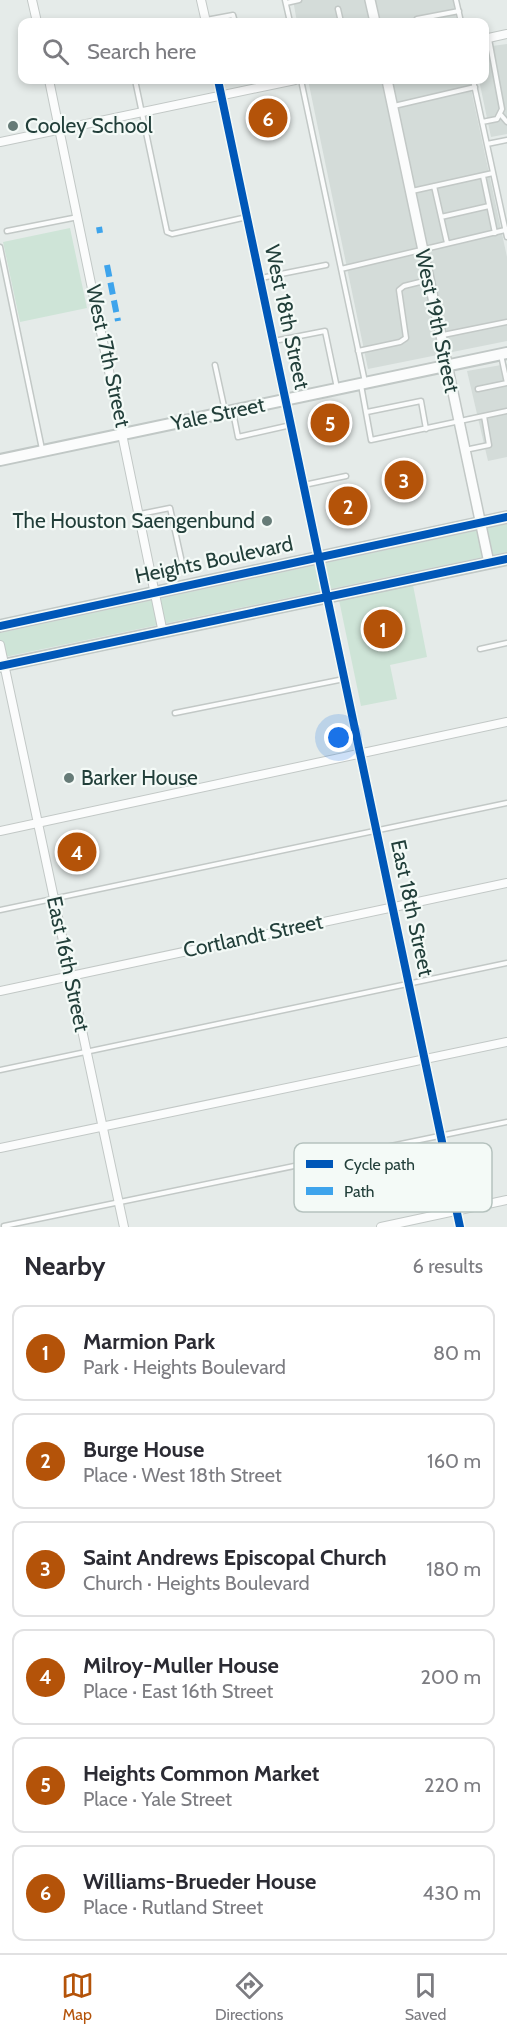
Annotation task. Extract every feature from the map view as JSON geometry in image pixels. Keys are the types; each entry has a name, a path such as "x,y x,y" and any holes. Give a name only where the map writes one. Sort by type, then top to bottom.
{"main road":[{"name":"Yale Street","path":"0,460 504,353"},
{"name":"Heights Boulevard","path":"0,626 507,517"},
{"path":"2,666 507,559"}],"street":[{"path":"32,0 36,18"},
{"path":"201,0 205,18"},
{"path":"370,0 374,18"},
{"path":"489,38 507,34"},
{"name":"West 17th Street","path":"50,84 124,434 163,633"},
{"name":"West 18th Street","path":"219,84 327,598"},
{"path":"0,142 276,84"},
{"name":"West 19th Street","path":"388,84 489,563"},
{"name":"East 18th Street","path":"327,598 378,830 442,1143"},
{"name":"East 16th Street","path":"0,645 2,666 55,898 124,1227"},
{"path":"0,831 507,722"},
{"name":"Cortlandt Street","path":"0,991 507,883"},
{"path":"0,1148 507,1042"},
{"path":"492,1203 507,1200"},
{"path":"381,1227 451,1212"},
{"name":"East 18th Street","path":"456,1212 460,1227"}],"lane":[{"path":"289,18 285,2 300,0"},
{"path":"456,0 460,18"},
{"path":"338,9 340,18"},
{"path":"422,18 459,11"},
{"path":"220,18 233,15 234,18"},
{"path":"489,50 501,114 507,122"},
{"path":"136,84 167,232 172,234 248,216"},
{"path":"302,84 358,351 371,440 507,411"},
{"path":"474,84 507,237"},
{"path":"392,106 475,87"},
{"path":"482,122 497,119 501,114"},
{"path":"487,144 507,140"},
{"path":"410,191 493,173"},
{"path":"483,176 495,233"},
{"path":"434,186 447,243"},
{"path":"441,217 489,206"},
{"path":"7,231 78,217"},
{"path":"341,269 506,230"},
{"path":"0,247 42,451"},
{"path":"261,278 326,265"},
{"path":"358,351 406,339 399,290 404,286 429,280"},
{"path":"441,335 507,322"},
{"path":"274,341 325,331 337,389"},
{"path":"478,388 507,383 504,353"},
{"path":"215,365 238,437 292,425"},
{"path":"367,412 421,401 426,429"},
{"path":"465,450 489,445 484,416"},
{"path":"304,484 345,476"},
{"path":"140,514 170,507 183,567"},
{"path":"480,649 507,643"},
{"path":"176,713 345,678"},
{"path":"0,910 507,802"},
{"path":"0,1070 507,963"},
{"path":"408,1143 507,1122"},
{"path":"4,1226 294,1167"}],"shaded area":[{"path":"293,0 453,0 456,18 296,18"},
{"path":"507,44 507,134 491,137 480,84 489,84 489,46"},
{"path":"309,84 470,84 507,257 507,341 368,369"},
{"path":"507,364 507,457 488,461 467,371"}],"green space":[{"path":"70,228 87,308 20,322 3,242"},
{"path":"507,524 507,552 0,658 0,633"},
{"path":"413,585 427,657 390,665 397,699 361,706 339,600"}],"marked path":[{"path":"99,227 100,233"},
{"path":"107,265 118,321"}],"cycle path":[{"path":"219,84 442,1143"},
{"path":"0,626 507,517"},
{"path":"0,666 507,559"},
{"path":"457,1212 460,1227"}],"place":[{"name":"Williams-Brueder House","path":"268,118"},
{"name":"Cooley School","path":"13,126"},
{"name":"Heights Common Market","path":"330,423"},
{"name":"Saint Andrews Episcopal Church","path":"404,480"},
{"name":"Burge House","path":"348,506"},
{"name":"The Houston Saengenbund","path":"267,521"},
{"name":"Marmion Park","path":"383,629"},
{"name":"Barker House","path":"69,778"},
{"name":"Milroy-Muller House","path":"77,852"}]}
